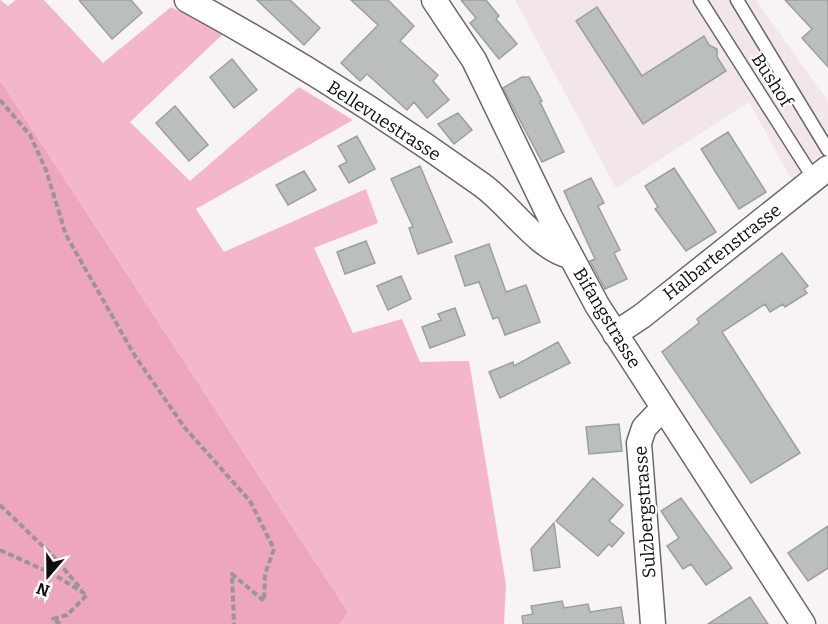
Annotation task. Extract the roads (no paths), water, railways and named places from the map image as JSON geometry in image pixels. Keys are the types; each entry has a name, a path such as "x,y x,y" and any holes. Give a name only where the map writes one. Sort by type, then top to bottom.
{"street":[{"name":"Bellevuestrasse","path":"187,0 272,48 484,186 548,247 570,256"},
{"name":"Bifangstrasse","path":"434,0 474,60 570,256 615,334 803,624"},
{"name":"Halbartenstrasse","path":"615,334 823,180"},
{"name":"Sulzbergstrasse","path":"653,624 639,443 644,428 662,409"}],"lane":[{"name":"Bushof","path":"700,0 823,180"},
{"name":"Bushof","path":"737,0 828,150"}]}
